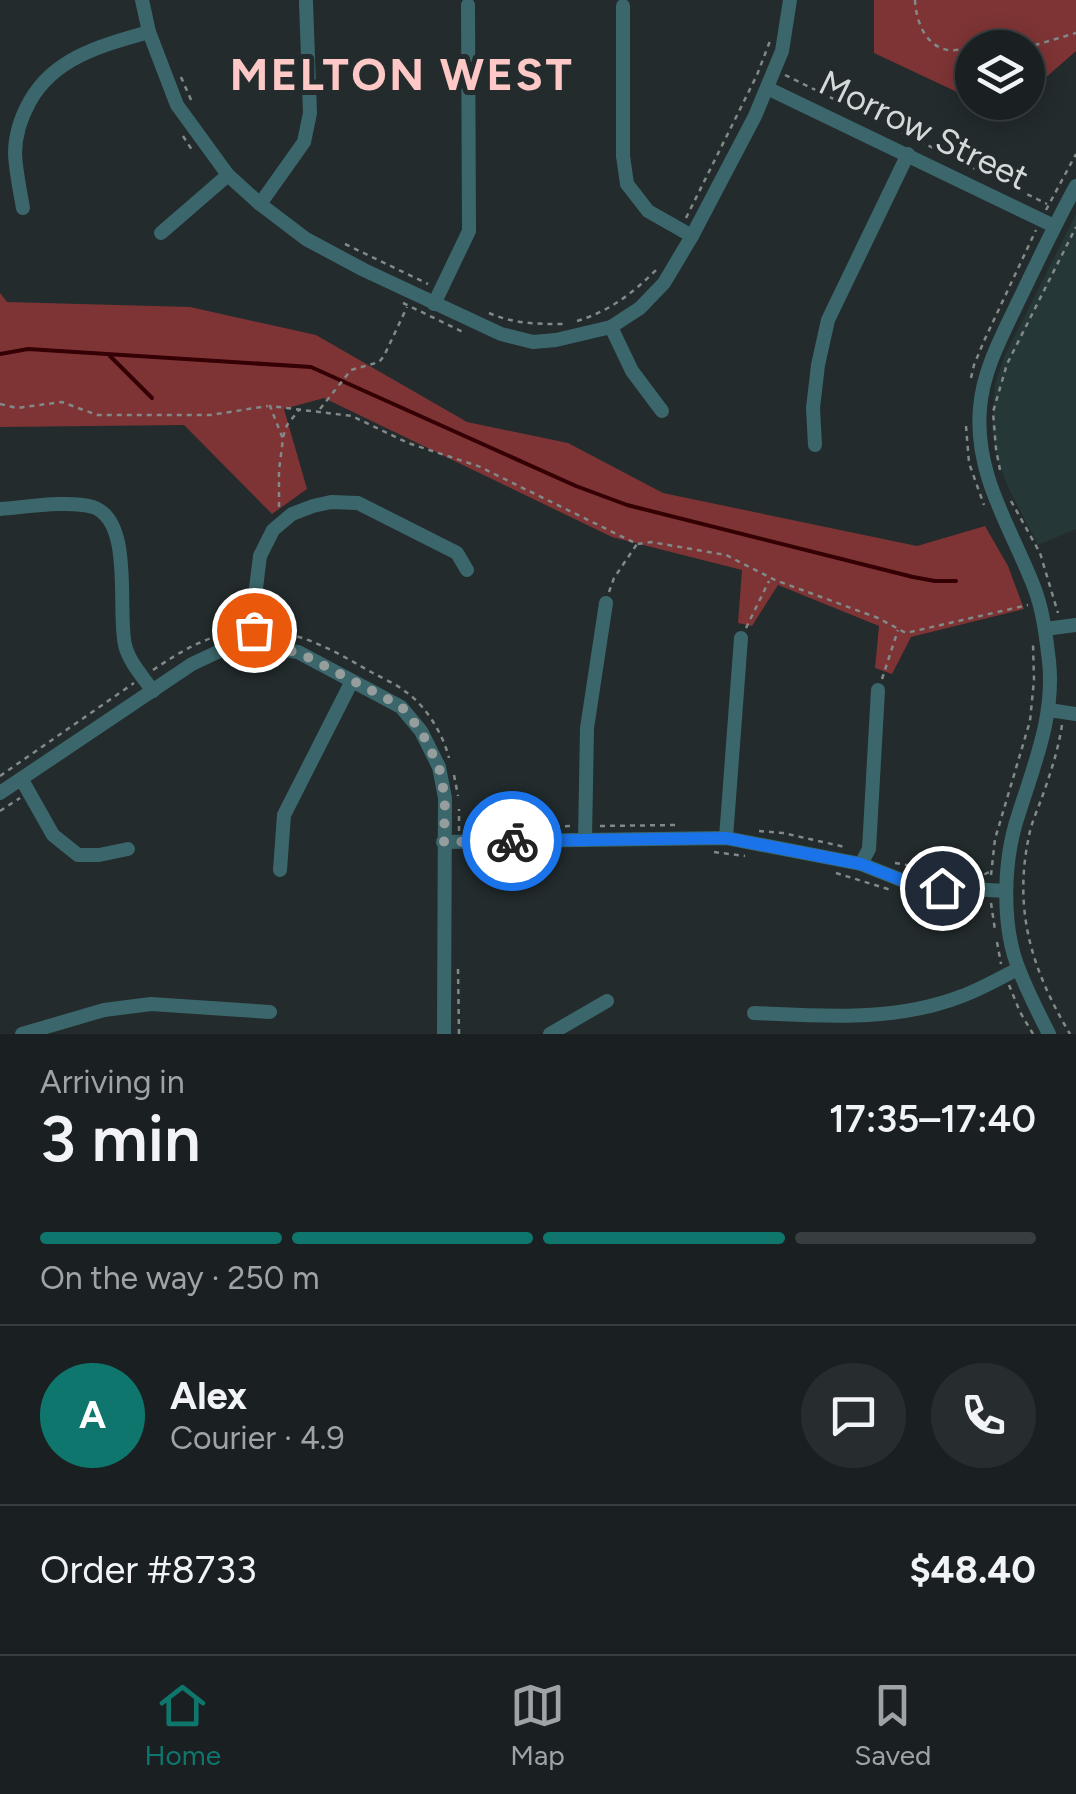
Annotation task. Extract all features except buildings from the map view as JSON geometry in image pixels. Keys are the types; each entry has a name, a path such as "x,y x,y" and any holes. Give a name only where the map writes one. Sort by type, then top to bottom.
{"street":[{"path":"142,0 149,32 177,105 228,176 260,204 306,239 434,304 501,334 533,342 611,327 640,308 664,283 755,116 782,52 790,0"},
{"path":"260,204 304,142 310,113 306,2"},
{"path":"434,304 468,231 468,6"},
{"path":"623,6 623,156 627,184 648,211 692,236"},
{"path":"23,208 17,132 35,92 52,73 74,58 149,32"},
{"name":"Morrow Street","path":"767,88 1048,217"},
{"path":"815,445 818,365 828,320 908,154"},
{"path":"160,233 228,176"},
{"path":"1049,1034 1012,972 998,890 1049,710 1050,667 1034,585 985,472 979,419 984,381 1048,217 1076,186"},
{"path":"611,327 632,371 662,411"},
{"path":"254,646 260,556 273,530 292,514 313,506 358,503 457,553 467,570"},
{"path":"0,509 80,504 98,508 114,526 119,543 125,646 154,691"},
{"path":"585,840 587,728 606,603"},
{"path":"1045,628 1076,625"},
{"path":"726,838 741,638"},
{"path":"0,793 192,664 224,649 254,646 298,652 401,706 421,731 439,767 445,798 444,1034"},
{"path":"280,870 284,815 352,681"},
{"path":"861,864 869,850 878,690"},
{"path":"1049,710 1076,714"},
{"path":"22,780 53,834 78,856 128,849"},
{"path":"444,842 726,838 861,864 904,881 942,888 998,890"},
{"path":"754,1013 876,1015 962,996 1012,972"},
{"path":"550,1034 607,1002"},
{"path":"22,1034 104,1010 151,1004 270,1012"}],"path":[{"path":"915,0 920,26 930,42 955,50"},
{"path":"1045,42 1076,33"},
{"path":"784,74 1048,217"},
{"path":"971,382 979,353 1076,154"},
{"path":"319,410 351,370 379,362 408,306"},
{"path":"0,404 17,408 62,402 97,416 210,415 270,406 352,416 408,442 478,466 636,544 651,542 726,555 770,578 878,618 898,630 912,632 1039,602"},
{"path":"270,406 282,439"},
{"path":"280,524 282,439 287,425 300,410"},
{"path":"967,418 969,463 984,506"},
{"path":"606,603 614,578 636,544"},
{"path":"741,638 770,578"},
{"path":"878,690 898,630"},
{"path":"1033,639 1030,721 995,839 998,890 992,910 1001,965 1012,972 1020,1012 1034,1034"},
{"path":"708,852 753,857"},
{"path":"829,871 896,891"}],"shaded area":[{"path":"874,0 1076,0 1076,51 1045,78 1045,30 955,30 955,91 874,53"},
{"path":"1076,214 1076,529 1038,545 997,459 992,429 995,384 1005,355"},
{"path":"0,293 7,302 190,307 316,335 467,422 568,443 663,493 917,546 985,526 1008,566 1024,609 911,637 892,674 875,668 879,626 778,585 752,626 738,623 742,570 612,537 324,398 284,409 307,489 272,514 184,425 0,427"}],"waterway":[{"path":"0,354 28,349 311,367 627,505 913,577 956,581"},
{"path":"110,356 152,398"}],"way so far":[{"path":"254,630 254,646 298,652 401,706 421,731 439,767 445,798 444,842 512,841"}],"district":[{"name":"MELTON WEST","path":"402,74"}],"route":[{"path":"512,841 726,838 861,864 904,881 942,888"}]}
